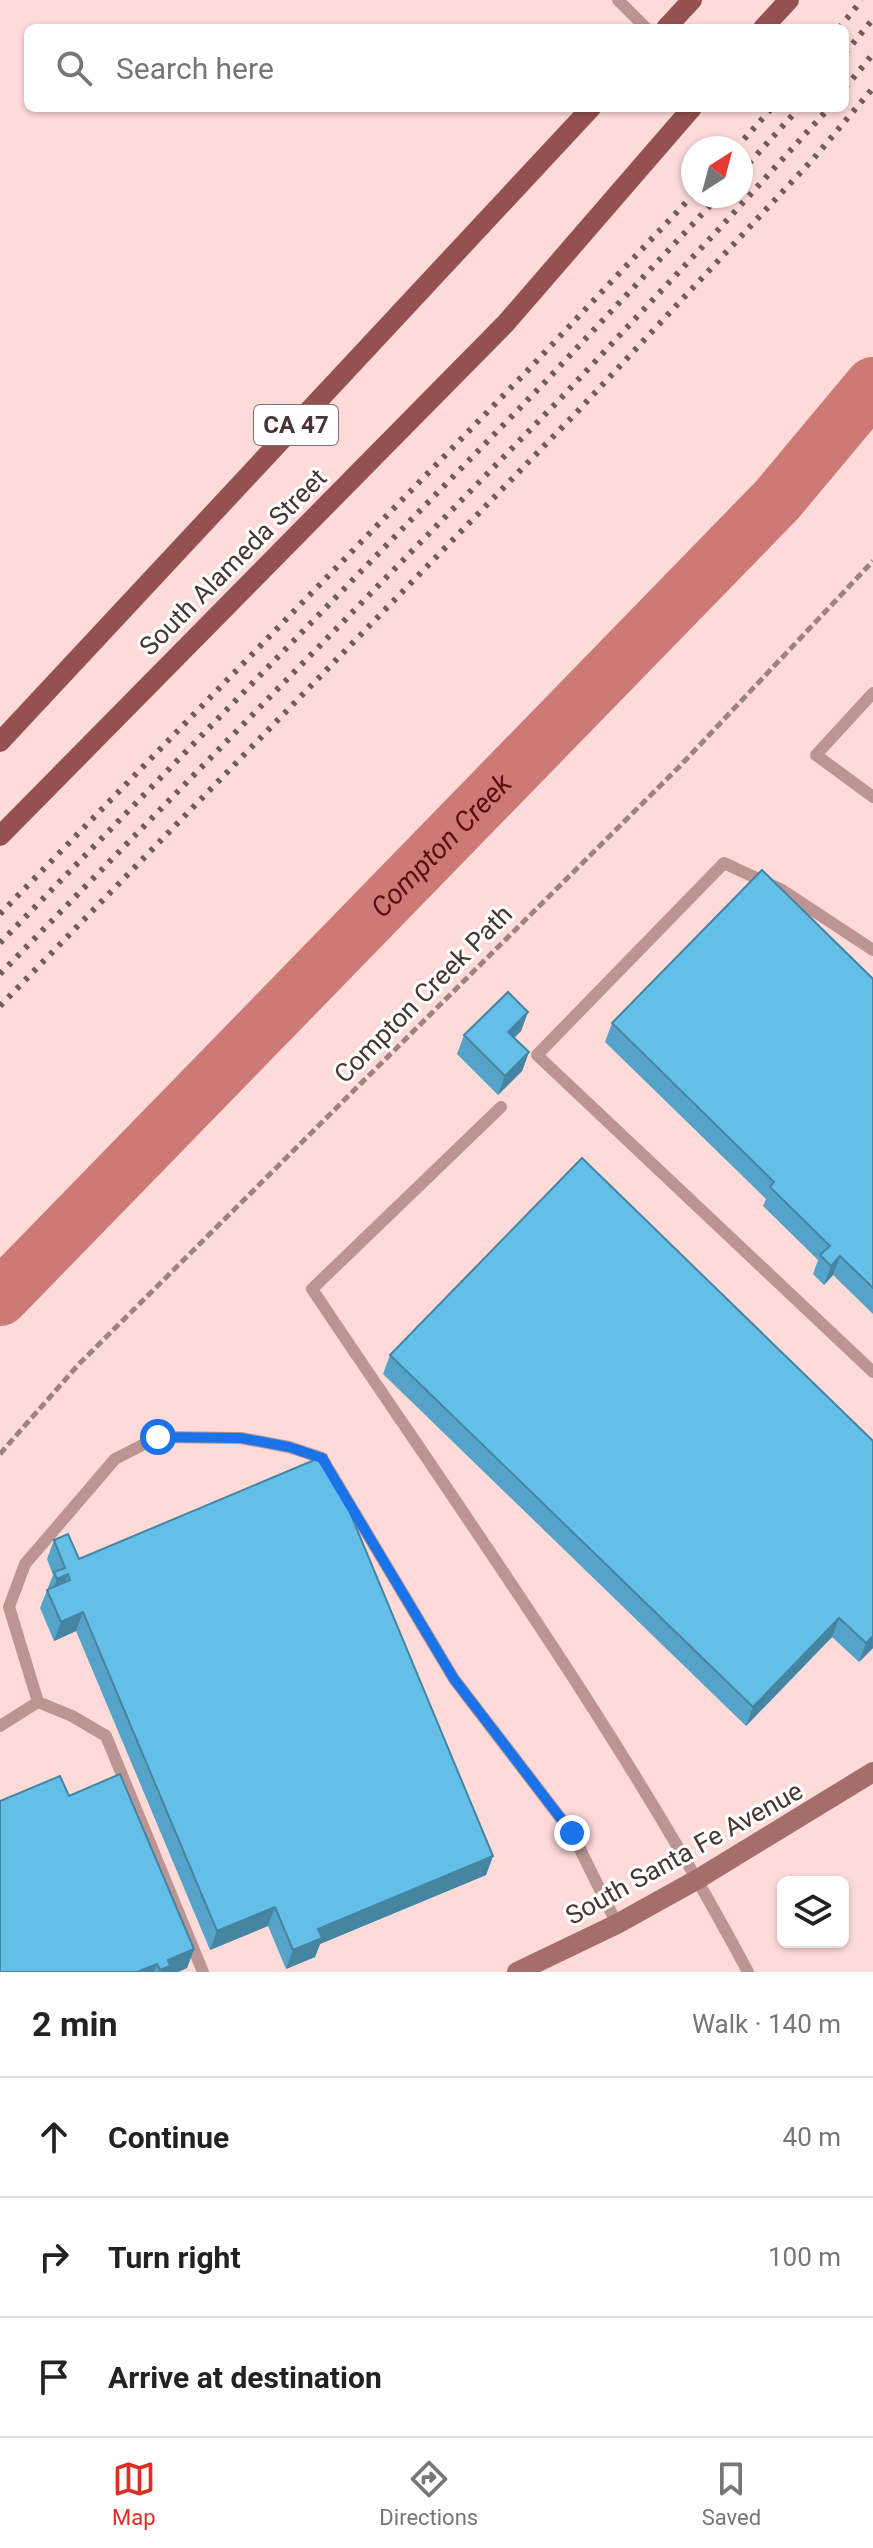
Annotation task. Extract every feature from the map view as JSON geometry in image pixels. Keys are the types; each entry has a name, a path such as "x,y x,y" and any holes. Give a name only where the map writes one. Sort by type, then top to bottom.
{"main road":[{"path":"670,24 692,0"},
{"path":"767,24 789,0"},
{"name":"South Alameda Street","path":"0,742 587,112"},
{"name":"South Alameda Street","path":"0,836 506,323 689,112"},
{"name":"South Santa Fe Avenue","path":"517,1972 617,1924 698,1879 873,1772"}],"lane":[{"path":"618,0 642,24"},
{"path":"873,693 816,755 873,797"},
{"path":"873,950 782,890 724,863 537,1055 873,1372"},
{"path":"501,1107 312,1289 575,1683 698,1879 748,1972"},
{"path":"38,1702 9,1607 25,1564 115,1459 158,1437 241,1438 289,1447 322,1458 454,1679 572,1833 617,1924"},
{"path":"0,1726 38,1702"},
{"path":"38,1702 72,1716 106,1736 203,1972"}],"path":[{"name":"Compton Creek Path","path":"0,1454 78,1365 679,767 873,561"}],"building":[{"path":"762,870 873,979 873,1288 840,1256 831,1266 820,1255 830,1246 770,1187 774,1182 612,1023"},
{"path":"508,992 528,1012 508,1032 529,1052 505,1076 464,1035"},
{"path":"582,1158 873,1441 873,1636 866,1643 839,1618 753,1707 390,1355"},
{"path":"326,1455 493,1856 318,1929 322,1938 293,1950 275,1907 217,1931 83,1612 61,1622 47,1590 70,1580 68,1574 57,1579 54,1572 65,1568 54,1540 68,1534 79,1559"},
{"path":"120,1774 194,1949 168,1960 170,1966 160,1970 157,1964 137,1972 0,1972 0,1801 60,1776 69,1796"}],"waterway":[{"name":"Compton Creek","path":"0,1298 777,500 873,385"}],"railway":[{"path":"842,24 862,0"},
{"path":"849,48 873,19"},
{"path":"849,83 873,54"},
{"path":"0,1006 577,412 814,158 873,88"},
{"path":"747,136 768,112"},
{"path":"753,159 795,112"},
{"path":"0,974 562,397 825,112"},
{"path":"0,914 531,367 681,208"},
{"path":"0,943 546,381 708,208"}],"route":[{"path":"158,1437 241,1438 289,1447 322,1458 454,1679 572,1833"}]}
